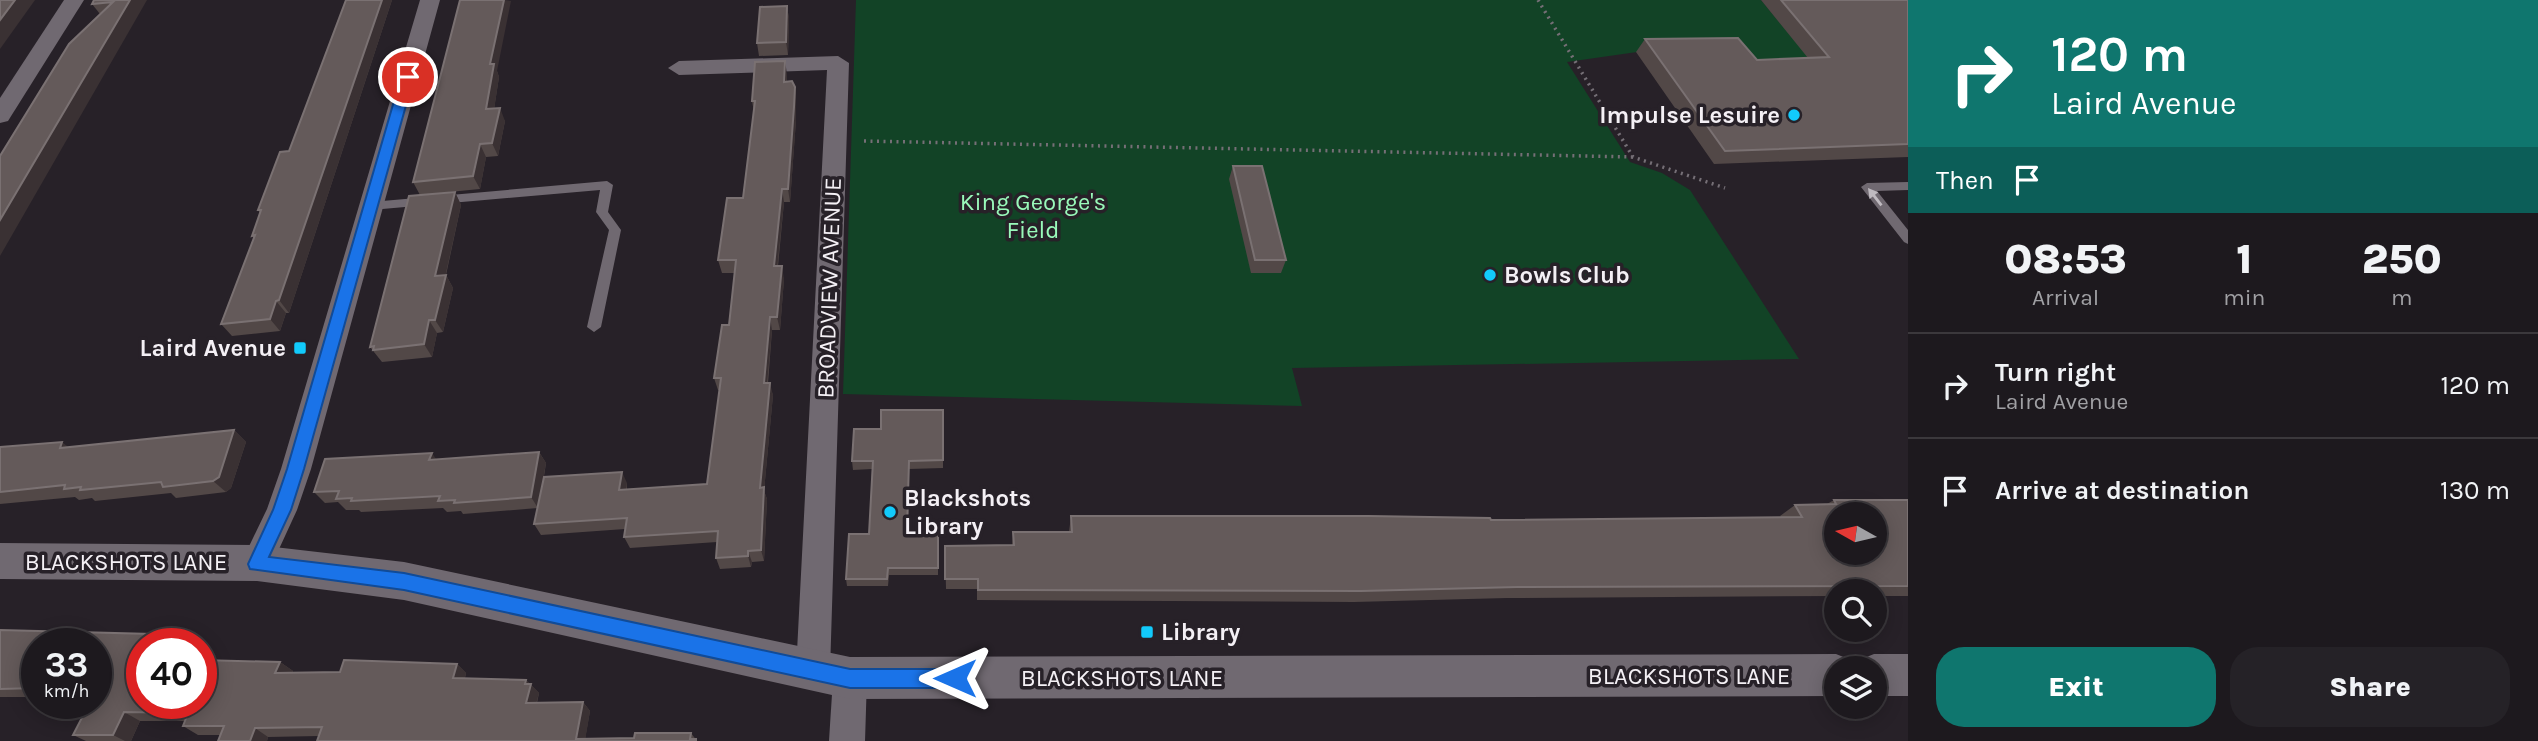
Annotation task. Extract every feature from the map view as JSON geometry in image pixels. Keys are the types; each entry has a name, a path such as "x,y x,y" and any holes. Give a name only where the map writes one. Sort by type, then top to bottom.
{"street":[{"path":"0,116 74,0"},
{"path":"257,564 282,510 296,469 430,0"},
{"name":"BROADVIEW AVENUE","path":"678,68 838,63 835,141 832,675 847,741"},
{"name":"BLACKSHOTS LANE","path":"0,561 257,564 404,581 832,675 1824,675"},
{"path":"1887,675 1908,675"}],"lane":[{"path":"371,206 607,185 602,212 615,230 594,327"},
{"path":"1908,186 1867,187 1908,239"}],"path":[{"path":"1538,0 1633,158"},
{"path":"835,141 1633,158 1725,188"}],"green space":[{"name":"King George's Field","path":"856,0 1761,0 1819,70 1637,52 1567,62 1630,162 1662,173 1690,190 1799,359 1292,368 1302,406 843,394"}],"building":[{"path":"0,0 15,0 0,20"},
{"path":"94,0 130,0 0,220 0,156 69,44 113,2 92,4"},
{"path":"346,0 382,0 279,300 276,301 270,319 221,324 255,235 252,236 261,210 258,210 280,152 289,151"},
{"path":"460,0 504,0 490,64 494,64 486,109 500,108 492,143 480,144 473,176 413,182"},
{"name":"Impulse Lesuire","path":"1781,0 1908,0 1908,144 1725,151 1645,39 1738,38 1757,60 1829,57"},
{"path":"787,6 786,42 757,43 760,7"},
{"path":"785,61 784,82 792,81 795,87 788,189 782,189 774,266 782,266 777,317 770,317 764,383 770,383 760,488 764,487 761,550 748,551 748,556 716,558 718,531 624,537 627,518 534,524 544,477 622,472 619,490 707,484 721,378 714,378 722,325 729,325 736,260 718,260 727,198 743,198 755,101 752,101 755,62"},
{"path":"1233,166 1262,166 1286,260 1255,260"},
{"path":"455,192 435,276 446,275 435,320 429,320 424,344 373,350 374,346 370,347 409,196"},
{"path":"881,410 943,410 943,460 909,461 907,531 938,532 938,568 888,568 887,579 846,579 849,534 869,534 873,461 852,461 854,429 881,429"},
{"path":"234,430 219,477 213,481 163,487 161,482 80,490 81,487 64,489 65,485 0,492 0,447 62,442 60,448"},
{"path":"539,452 531,497 454,503 455,500 438,501 440,496 351,501 352,498 336,499 339,491 314,492 325,459 432,453 429,460"},
{"path":"1834,500 1908,500 1908,586 1887,586 1887,579 1824,579 1824,586 1517,587 1361,591 978,590 978,579 945,579 945,546 1014,545 1013,532 1072,532 1071,516 1369,516 1491,520 1802,517 1795,505 1824,504 1824,565 1887,565 1887,502"},
{"path":"0,630 21,631 21,688 0,689"},
{"path":"112,633 126,633 126,712 113,735 73,735 81,719 112,719"},
{"path":"217,660 280,662 275,673 340,672 344,660 457,664 453,678 526,680 525,684 531,684 526,703 583,702 576,739 634,738 635,733 691,733 690,739 696,741 317,741 322,727 255,728 250,741 218,741 224,726 183,726 186,719 217,719"}],"place":[{"name":"Impulse Lesuire","path":"1794,115"},
{"name":"Bowls Club","path":"1490,275"},
{"name":"Laird Avenue","path":"300,348"},
{"name":"Blackshots Library","path":"890,512"},
{"name":"Library","path":"1147,632"}],"route":[{"path":"408,77 296,469 282,510 257,564 404,581 850,678 955,678"}]}
